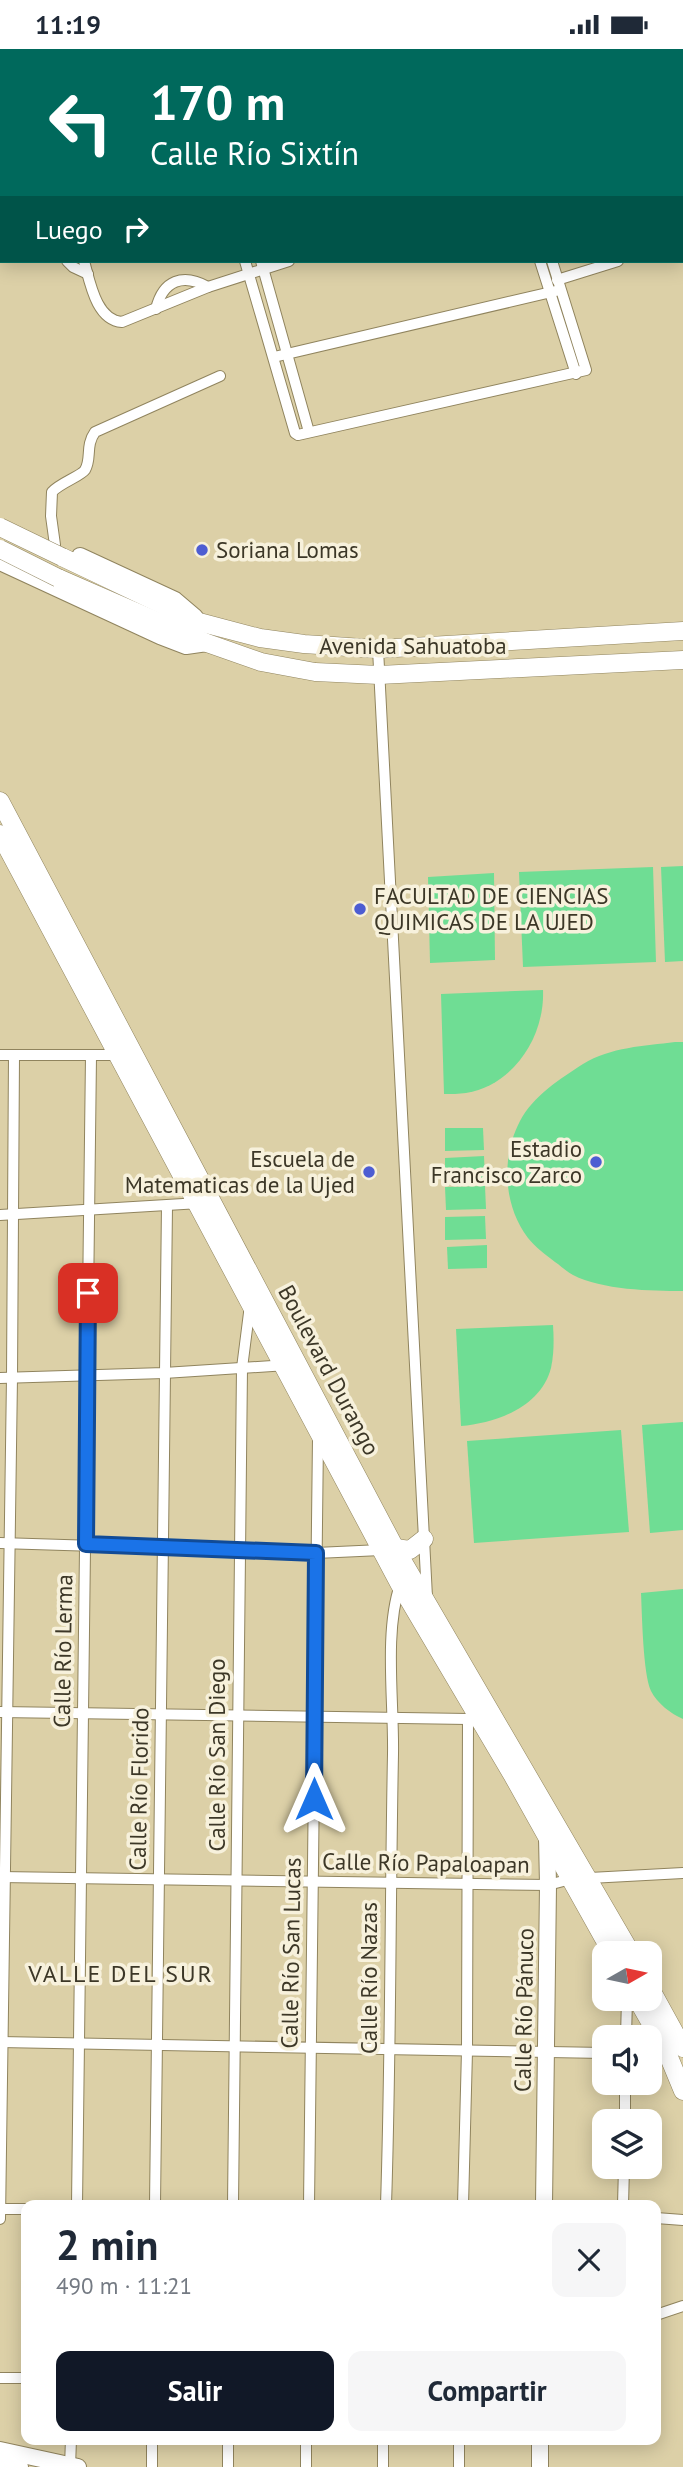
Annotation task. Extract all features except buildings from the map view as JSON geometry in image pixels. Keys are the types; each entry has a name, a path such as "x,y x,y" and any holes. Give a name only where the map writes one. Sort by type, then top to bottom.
{"main road":[{"name":"Avenida Sahuatoba","path":"0,527 59,551 199,622 260,638 378,649 683,631"},
{"name":"Avenida Sahuatoba","path":"0,549 54,581 207,643 261,661 301,669 379,675 683,660"},
{"name":"Boulevard Durango","path":"0,801 125,1055"},
{"name":"Boulevard Durango","path":"0,834 125,1055 290,1364 318,1434 388,1549 547,1837 623,1941"},
{"name":"Boulevard Durango","path":"204,1203 250,1305 320,1407 388,1549 400,1585 424,1613"},
{"path":"388,1549 410,1549 424,1539"},
{"name":"Boulevard Durango","path":"477,1713 552,1817 607,1941"},
{"path":"645,2011 670,2048"},
{"path":"657,2011 683,2091"}],"street":[{"path":"69,263 88,274"},
{"path":"85,263 101,310 114,321 131,320 249,274 262,265 309,432"},
{"path":"246,263 296,434 581,372 556,288 552,263"},
{"path":"541,263 556,288"},
{"path":"274,357 556,288 613,263"},
{"path":"156,309 162,292 173,283 190,279 208,288"},
{"path":"0,562 54,581 57,579 60,565 51,516 52,492 62,482 81,475 85,470 88,443 95,432 220,376"},
{"path":"0,517 59,551"},
{"path":"378,649 400,1112 413,1296 424,1539 424,1613"},
{"path":"0,1055 125,1055"},
{"path":"0,2219 6,1215 14,1055"},
{"name":"Calle Río Lerma","path":"77,2200 91,1056"},
{"path":"6,1215 204,1203"},
{"name":"Calle Río Florido","path":"155,2200 167,1206"},
{"name":"Calle Río San Diego","path":"233,2200 242,1368 250,1305"},
{"path":"6,1378 164,1373 290,1364"},
{"name":"Calle Río San Lucas","path":"309,2200 320,1407"},
{"path":"5,1543 316,1553 388,1549"},
{"name":"Calle Río Nazas","path":"386,2200 391,2048 392,1619 400,1585"},
{"path":"3,1712 393,1717 477,1713 468,1885 463,2200"},
{"name":"Calle Río Pánuco","path":"544,2200 547,1837 552,1817"},
{"name":"Calle Río Papaloapan","path":"2,1877 548,1885 580,1879 683,1873"},
{"path":"1,2043 592,2053"},
{"path":"623,2200 624,2179"},
{"path":"0,2209 21,2210"},
{"path":"661,2218 683,2220"},
{"path":"661,2313 683,2306"},
{"path":"0,2378 21,2378"},
{"path":"0,2450 73,2466 71,2445"},
{"path":"152,2445 152,2467"},
{"path":"228,2445 228,2467"},
{"path":"306,2445 306,2467"},
{"path":"383,2445 383,2467"},
{"path":"459,2445 459,2467"},
{"path":"540,2445 540,2467"},
{"path":"0,2462 20,2467"}],"green space":[{"path":"683,866 683,961 665,962 661,867"},
{"path":"653,867 656,962 523,967 519,872"},
{"path":"494,873 495,960 430,963 428,877"},
{"path":"543,990 539,1024 523,1056 512,1069 483,1088 466,1093 444,1094 441,994"},
{"name":"Estadio Francisco Zarco","path":"683,1042 683,1291 627,1289 585,1280 568,1272 541,1251 520,1225 509,1196 508,1181 514,1135 532,1104 556,1082 583,1064 616,1051"},
{"path":"445,1128 483,1128 484,1150 445,1151"},
{"path":"484,1156 485,1179 445,1179 445,1158"},
{"path":"485,1186 486,1209 446,1210 445,1187"},
{"path":"485,1216 486,1239 445,1240 445,1217"},
{"path":"487,1245 487,1268 448,1269 447,1247"},
{"path":"553,1325 551,1368 538,1393 515,1411 502,1417 461,1426 456,1329"},
{"path":"683,1422 683,1530 650,1533 642,1425"},
{"path":"621,1430 629,1532 474,1543 467,1441"},
{"path":"683,1589 683,1719 657,1700 648,1683 641,1593"}],"place":[{"name":"Soriana Lomas","path":"202,550"},
{"name":"FACULTAD DE CIENCIAS QUIMICAS DE LA UJED","path":"360,909"},
{"name":"Estadio Francisco Zarco","path":"596,1162"},
{"name":"Escuela de Matematicas de la Ujed","path":"369,1172"}],"district":[{"name":"VALLE DEL SUR","path":"121,1974"}],"route":[{"path":"88,1293 86,1544 316,1553 314,1799"}]}
